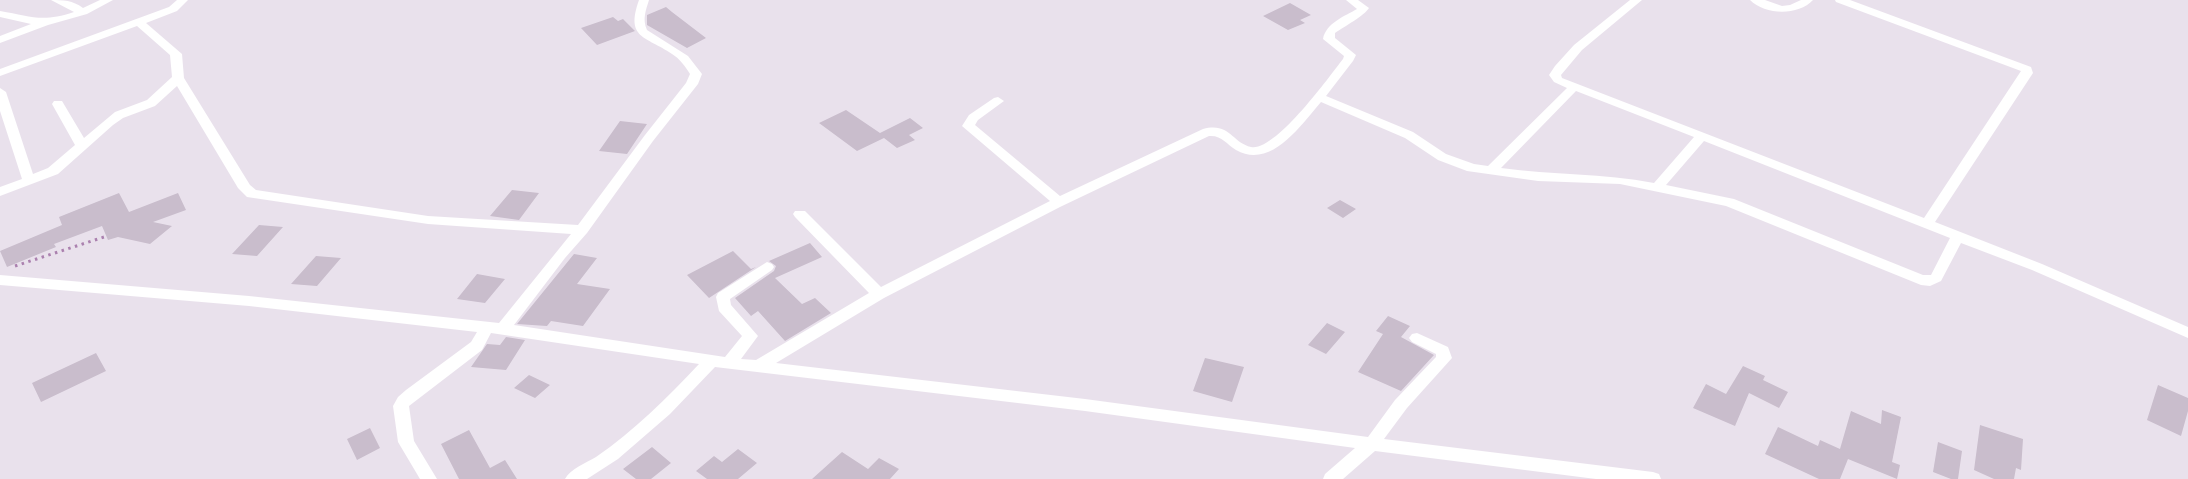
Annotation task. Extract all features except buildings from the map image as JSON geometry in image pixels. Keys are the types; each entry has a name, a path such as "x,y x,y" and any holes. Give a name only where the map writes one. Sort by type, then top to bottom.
{"street":[{"path":"56,0 72,6 81,12"},
{"path":"0,40 49,21 81,12 108,0"},
{"path":"0,73 139,22 174,8 183,0"},
{"path":"503,329 560,255 582,230 649,138 692,84 696,74 683,58 646,36 639,26 639,13 644,0"},
{"path":"757,366 879,294 1059,202 1207,132 1224,133 1242,148 1252,152 1275,144 1319,97 1349,59 1350,55 1329,39 1330,32 1345,20 1363,10 1364,8 1351,0"},
{"path":"1637,0 1591,37 1556,72 1555,76 1558,80 2097,292 2188,334"},
{"path":"1755,0 1786,10 1794,9 1808,0"},
{"path":"1840,0 2027,69 2027,72 1927,224"},
{"path":"0,14 40,22 49,21"},
{"path":"139,22 151,35 176,54 178,78 245,188 252,194 428,220 582,230"},
{"path":"0,192 62,165 109,122 120,115 151,103 178,78"},
{"path":"1491,171 1574,87"},
{"path":"0,92 29,181"},
{"path":"1319,97 1409,135 1442,157 1472,168 1562,178 1620,180 1737,204 1921,280 1930,281 1936,278 1958,236"},
{"path":"998,100 973,118 968,126 1059,202"},
{"path":"58,104 82,146"},
{"path":"1656,188 1701,137"},
{"path":"800,214 879,294"},
{"path":"730,363 751,336 724,307 723,297 767,267"},
{"path":"4,275 487,327 730,363 1075,404 1652,479"},
{"path":"429,479 406,442 401,406 404,400 477,346 487,327"},
{"path":"1331,479 1372,444 1401,404 1444,358 1443,351 1417,338"},
{"path":"573,479 594,468 627,444 684,390 712,360"}],"path":[{"path":"4,275 47,254 104,237"}]}
